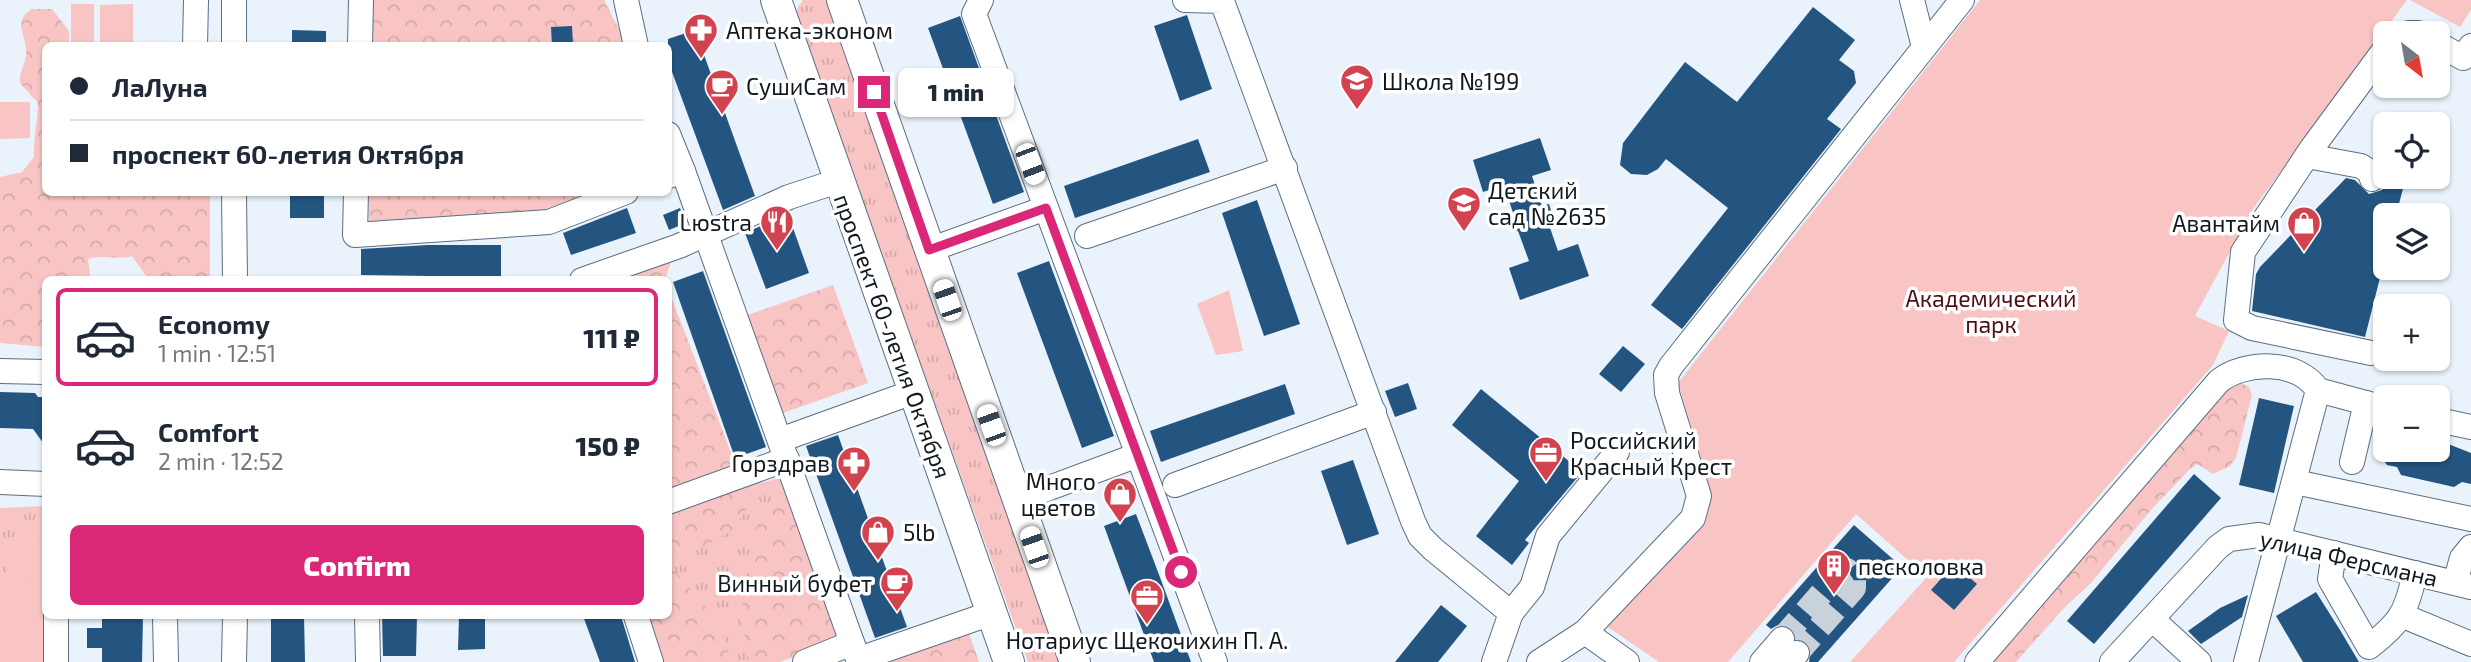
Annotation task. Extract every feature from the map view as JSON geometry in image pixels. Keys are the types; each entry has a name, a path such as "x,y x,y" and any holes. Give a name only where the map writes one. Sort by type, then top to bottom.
{"main road":[{"path":"842,0 1075,662"},
{"name":"проспект 60-летия Октября","path":"779,3 838,181 1009,662"}],"street":[{"path":"195,42 196,0"},
{"path":"234,0 234,42"},
{"path":"360,42 361,0"},
{"path":"626,0 635,42"},
{"path":"981,0 974,14 1215,662"},
{"path":"1185,0 1222,1 1420,536 1511,613"},
{"path":"1912,0 1924,47"},
{"path":"1539,662 1585,632 1693,518 1699,496 1667,393 1666,375 1962,0"},
{"path":"2450,51 2463,58 2471,46"},
{"path":"2371,353 2252,328 2236,320 2243,251 2373,65"},
{"path":"672,154 676,174 707,235 857,655"},
{"path":"2307,156 2361,166 2370,172 2372,178"},
{"path":"1087,236 1285,168"},
{"path":"593,276 707,235 789,197 838,181"},
{"path":"234,196 235,276"},
{"path":"356,196 355,235 549,222 616,196"},
{"path":"929,250 1046,208"},
{"path":"1977,662 2219,381 2233,370 2255,365 2274,367 2311,380 2318,390 2373,405"},
{"path":"0,372 42,372"},
{"path":"2246,662 2318,390"},
{"path":"672,500 913,392"},
{"path":"2352,462 2373,411"},
{"path":"1175,485 1374,412"},
{"path":"2450,423 2471,427"},
{"path":"1494,662 1511,613 1532,587 1548,536 1616,452"},
{"path":"1017,500 1138,455"},
{"path":"0,482 42,484"},
{"path":"2295,482 2471,519"},
{"name":"улица Ферсмана","path":"2112,662 2218,547 2244,535 2277,539 2463,585"},
{"path":"2463,585 2462,558 2471,547"},
{"path":"2334,553 2330,579 2370,647 2396,626 2415,573"},
{"path":"805,662 857,655 992,613"},
{"path":"2401,615 2471,644"},
{"path":"56,619 56,662"},
{"path":"165,619 166,662"},
{"path":"234,619 234,662"},
{"path":"367,619 368,662"},
{"path":"637,619 651,662"},
{"path":"2152,619 2199,662"},
{"path":"1585,632 1627,662"},
{"path":"1762,662 1789,651"}],"green space":[{"path":"373,0 604,0 625,42 372,42"},
{"path":"803,0 825,0 828,3 1060,662 1028,662 796,18 797,9"},
{"name":"Академический парк","path":"1980,0 2407,0 2392,21 2373,21 2373,46 2253,209 2195,316 2229,331 2213,365 1954,662 1850,662 1927,577 1856,514 1728,662 1659,662 1605,625 1707,500 1709,486 1678,383"},
{"path":"2410,0 2471,0 2471,10 2460,27"},
{"path":"71,4 94,4 94,42 71,42"},
{"path":"133,4 133,42 100,42 100,5"},
{"path":"32,9 52,9 69,31 69,42 42,42 42,196 210,196 210,276 146,276 132,256 88,259 90,276 42,276 42,347 0,343 0,177 22,172 34,157 38,103 20,83 26,55 21,25 26,14"},
{"path":"0,102 30,102 30,138 0,139"},
{"path":"369,196 592,196 541,214 369,225"},
{"path":"673,256 666,276 634,276"},
{"path":"833,285 868,383 780,414 745,316"},
{"path":"1229,290 1243,351 1216,355 1197,304"},
{"path":"672,299 737,468 672,489"},
{"path":"2241,383 2249,387 2252,395 2236,458 2230,466 2213,474 2197,464 2189,470 2150,511 2091,583 2064,608 2016,662 1969,662 2216,392"},
{"path":"784,476 780,662 660,662 667,619 672,619 672,511"},
{"path":"784,476 841,640 780,662 749,662 741,614 752,536"},
{"path":"764,482 733,530 672,564 672,511"},
{"path":"42,506 43,619 0,662 0,508"},
{"path":"42,536 42,572 8,575 8,542"},
{"path":"672,567 718,622 732,662 660,662 647,619 672,619"},
{"path":"42,579 42,619 47,619 49,662 0,662 0,592"},
{"path":"967,628 979,662 865,662"}],"building":[{"path":"1813,7 1855,40 1839,60 1854,71 1856,83 1827,119 1841,129 1682,329 1651,305 1728,208 1666,159 1658,169 1647,175 1631,174 1620,165 1623,143 1685,62 1737,102"},
{"path":"1187,15 1212,89 1180,101 1154,26"},
{"path":"960,16 1024,192 993,204 928,28"},
{"path":"572,26 573,42 552,42 551,27"},
{"path":"292,30 326,31 326,42 292,42"},
{"path":"695,30 755,196 723,210 672,72 672,42 668,42 668,39"},
{"path":"1540,138 1551,170 1532,176 1542,206 1549,204 1554,220 1548,222 1558,251 1578,244 1589,276 1520,300 1509,268 1529,261 1518,231 1513,232 1508,218 1514,216 1504,185 1483,192 1473,160"},
{"path":"1198,139 1210,172 1075,218 1064,186"},
{"path":"2346,178 2355,180 2369,194 2382,189 2403,189 2399,203 2373,203 2373,280 2379,280 2376,294 2373,294 2365,337 2252,311 2256,274"},
{"path":"290,196 324,196 324,218 290,218"},
{"path":"1257,200 1300,324 1264,336 1222,213"},
{"path":"627,208 636,233 571,255 563,233"},
{"path":"680,208 686,223 669,230 663,215"},
{"name":"Lюstra","path":"788,214 809,273 766,289 745,233"},
{"path":"501,245 501,276 361,275 361,249"},
{"path":"1049,261 1114,436 1082,448 1017,273"},
{"path":"703,271 766,447 735,458 673,282"},
{"path":"1623,346 1645,364 1621,392 1599,374"},
{"path":"1408,383 1417,409 1395,417 1385,391"},
{"path":"1285,384 1295,414 1161,462 1150,431"},
{"path":"1481,389 1582,472 1525,540 1529,543 1512,565 1476,536 1519,481 1452,425"},
{"path":"0,392 35,393 42,397 42,441 33,429 0,428"},
{"path":"2259,398 2294,406 2274,493 2239,485"},
{"path":"838,435 907,627 875,638 806,446"},
{"path":"2450,445 2471,453 2471,484 2462,482 2454,487 2401,475 2397,467 2385,462 2450,462"},
{"path":"1353,460 1379,534 1347,545 1321,471"},
{"path":"2194,474 2221,498 2094,644 2067,621"},
{"path":"1136,514 1191,662 1154,662 1104,526"},
{"name":"песколовка","path":"1854,525 1902,567 1818,662 1809,662 1811,648 1806,641 1796,639 1791,627 1778,625 1771,629 1766,625"},
{"path":"1954,564 1977,584 1954,610 1931,590"},
{"path":"2316,592 2359,662 2303,662 2276,616"},
{"path":"2248,595 2242,617 2201,644 2188,631 2220,608"},
{"path":"1441,605 1467,626 1438,662 1395,662"},
{"path":"102,619 143,619 142,662 102,662 102,648 87,648 87,628 102,628"},
{"path":"271,619 304,619 305,662 271,662"},
{"path":"382,619 417,619 416,656 383,656"},
{"path":"459,619 485,619 485,649 458,650"},
{"path":"584,619 622,619 635,662 600,662"}],"tunnel":[{"path":"1782,639 1835,578 1847,570 1854,579 1854,588 1797,653"}],"place":[{"name":"Аптека-эконом","path":"701,60"},
{"name":"Школа №199","path":"1357,111"},
{"name":"СушиСам","path":"722,116"},
{"name":"Детский сад №2635","path":"1464,233"},
{"name":"Lюstra","path":"777,252"},
{"name":"Авантайм","path":"2304,253"},
{"name":"Российский Красный Крест","path":"1546,483"},
{"name":"Горздрав","path":"854,493"},
{"name":"Много цветов","path":"1120,524"},
{"name":"5lb","path":"878,562"},
{"name":"песколовка","path":"1834,596"},
{"name":"Винный буфет","path":"897,613"},
{"name":"Нотариус Щекочихин П. А.","path":"1147,626"}],"route":[{"path":"874,92 929,250 1046,208 1181,572"}]}
